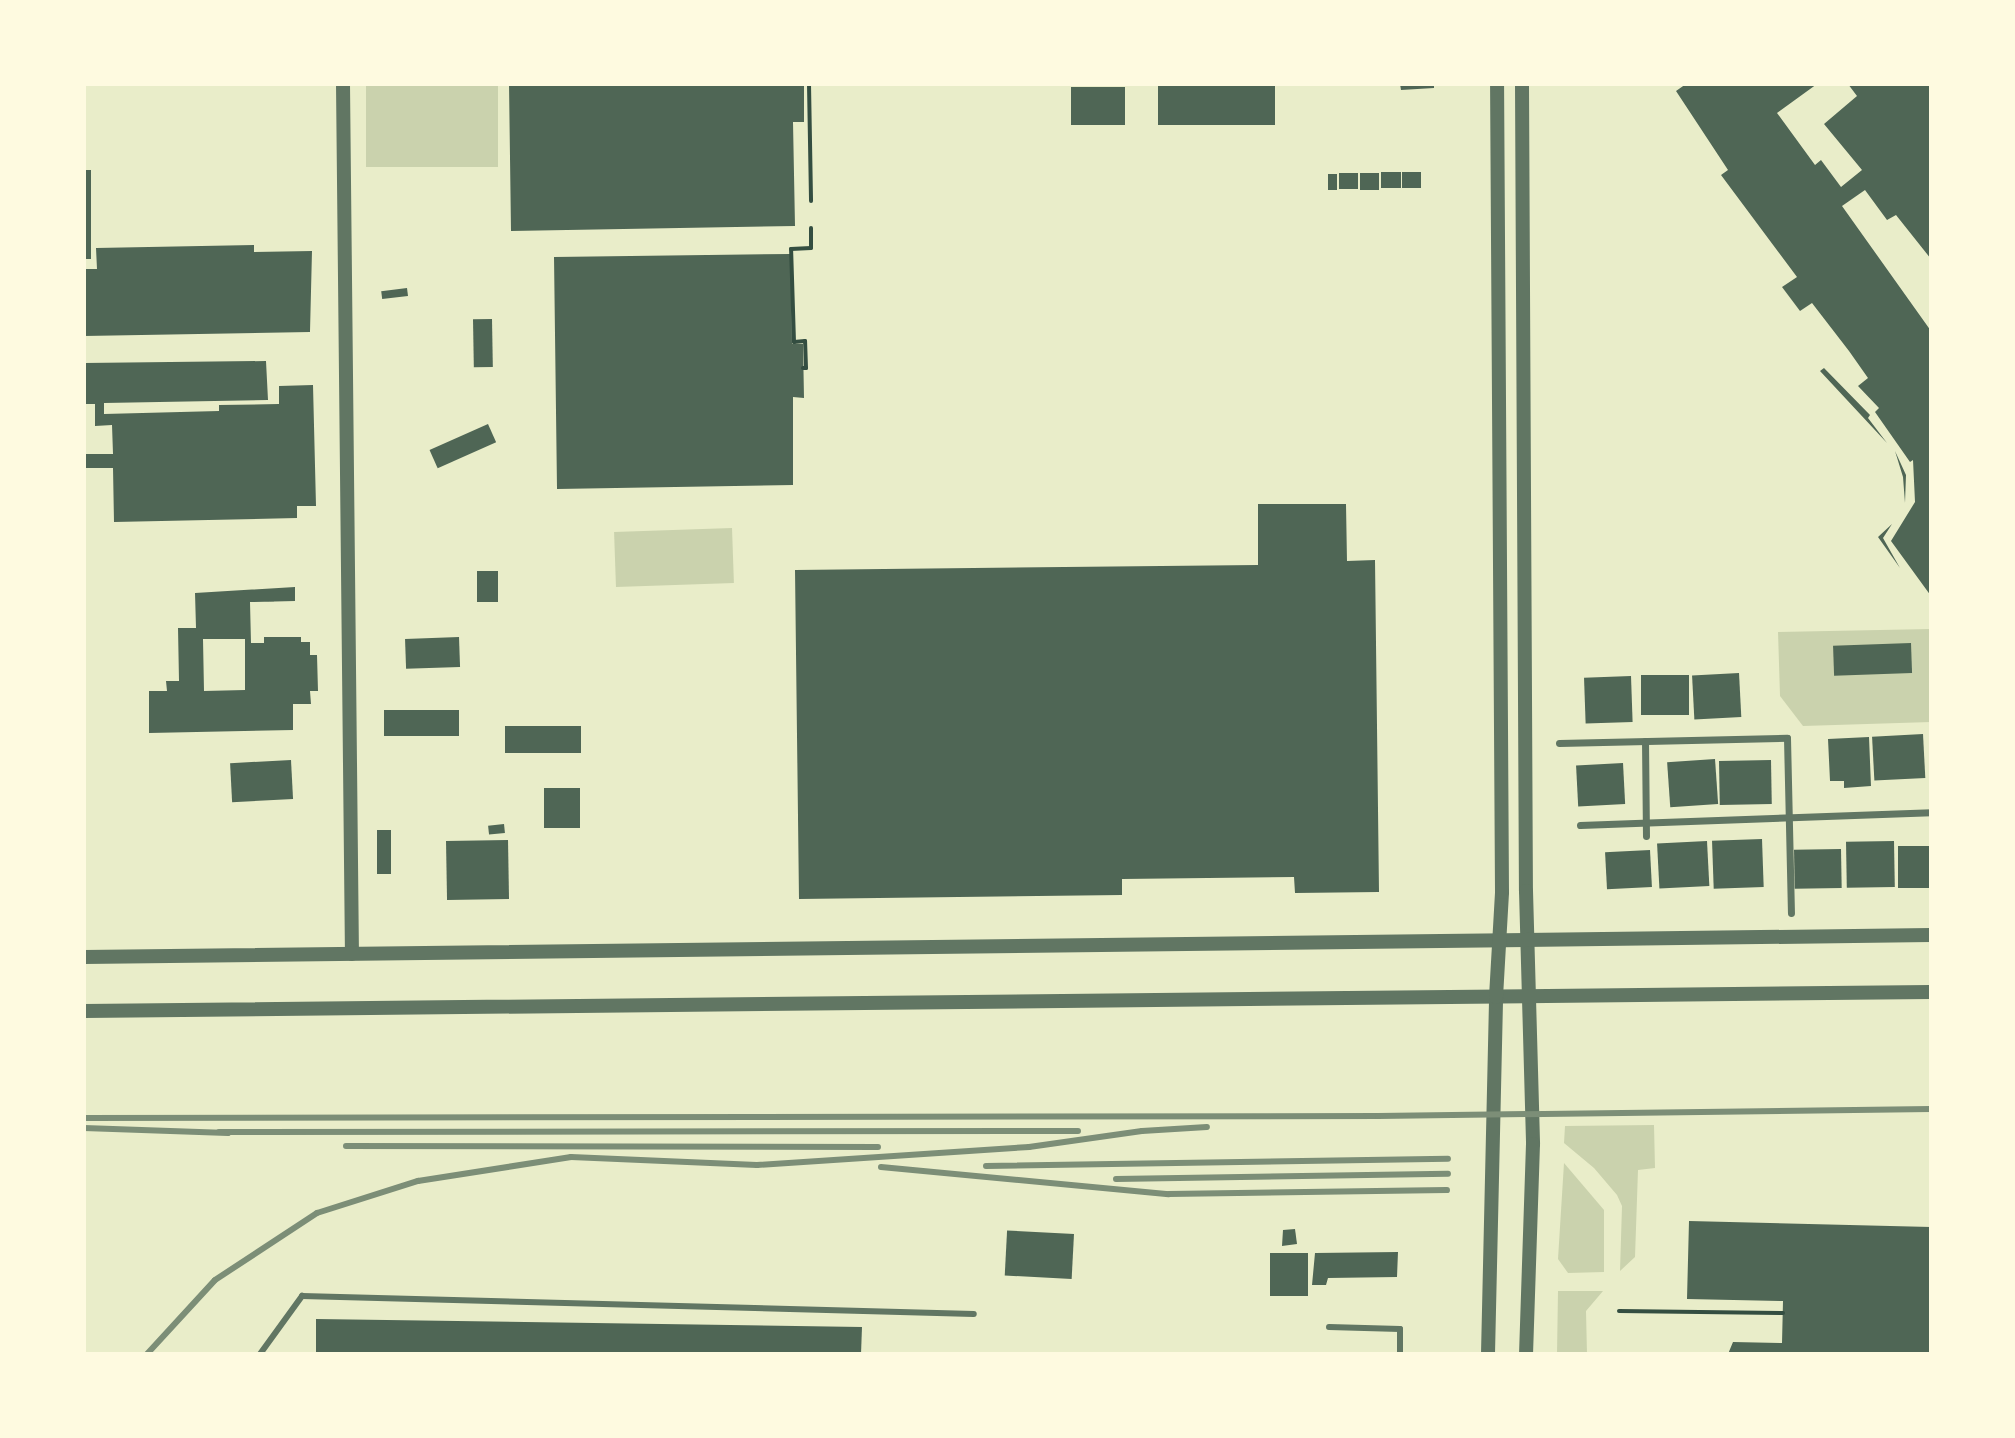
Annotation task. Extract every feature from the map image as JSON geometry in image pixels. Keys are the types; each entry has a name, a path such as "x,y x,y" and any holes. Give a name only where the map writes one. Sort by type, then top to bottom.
{"street":[{"path":"343,84 352,954"},
{"path":"1488,1354 1496,997 1501,941 1497,84"},
{"path":"1522,84 1527,939 1533,1144 1526,1354"},
{"path":"1559,743 1787,738 1791,913"},
{"path":"1645,741 1646,836"},
{"path":"1580,825 1931,812"},
{"path":"84,957 1931,935"},
{"path":"84,1011 1931,992"}],"lane":[{"path":"260,1354 302,1296 974,1314"},
{"path":"1329,1327 1400,1329 1400,1354"}],"path":[{"path":"809,84 811,201"},
{"path":"803,368 805,341 794,342 791,249 811,248 811,228"},
{"path":"1619,1311 1783,1313"}],"green space":[{"path":"366,84 498,84 498,167 366,167"},
{"path":"732,528 734,583 616,587 614,532"},
{"path":"1931,629 1931,722 1803,726 1780,696 1778,632"},
{"path":"1654,1125 1655,1168 1638,1170 1635,1257 1620,1271 1622,1206 1617,1195 1594,1168 1564,1143 1565,1126"},
{"path":"1564,1163 1604,1210 1604,1272 1568,1273 1558,1259"},
{"path":"1558,1291 1603,1291 1586,1311 1587,1354 1557,1354"}],"building":[{"path":"509,84 804,84 804,122 793,122 795,226 511,231"},
{"path":"1400,84 1434,84 1434,88 1401,90"},
{"path":"1686,84 1817,84 1777,113 1815,165 1821,160 1841,187 1862,170 1824,124 1857,96 1848,84 1931,84 1931,259 1896,215 1887,220 1865,190 1842,206 1931,331 1931,596 1891,541 1915,502 1913,460 1910,462 1875,412 1879,408 1858,386 1868,378 1849,351 1812,303 1800,311 1782,287 1797,277 1721,175 1728,170 1676,91"},
{"path":"1158,86 1275,86 1275,125 1158,125"},
{"path":"1071,87 1125,87 1125,125 1071,125"},
{"path":"84,170 91,170 91,259 84,259"},
{"path":"1381,172 1401,172 1401,188 1381,188"},
{"path":"1402,172 1421,172 1421,188 1402,188"},
{"path":"1339,173 1358,173 1358,189 1339,189"},
{"path":"1360,173 1379,173 1379,190 1360,190"},
{"path":"1328,174 1337,174 1337,190 1328,190"},
{"path":"254,245 254,252 312,251 310,332 84,336 84,269 97,269 96,248"},
{"path":"791,254 792,344 803,344 804,398 793,397 793,485 557,489 554,257"},
{"path":"407,288 408,296 382,299 381,291"},
{"path":"473,319 492,319 493,367 474,367"},
{"path":"266,361 268,400 104,403 104,414 219,411 219,405 279,404 279,386 313,385 316,506 297,506 297,518 114,522 113,468 84,468 84,454 113,454 112,425 95,426 95,404 84,404 84,363"},
{"path":"1824,368 1870,415 1868,418 1887,443 1820,371"},
{"path":"488,424 496,442 438,468 430,450"},
{"path":"1895,451 1906,475 1905,503 1903,477"},
{"path":"1258,504 1346,504 1347,561 1375,560 1379,892 1295,893 1294,877 1122,879 1122,895 799,899 795,570 1258,565"},
{"path":"1892,524 1883,538 1900,568 1878,537"},
{"path":"477,571 498,571 498,602 477,602"},
{"path":"295,587 295,601 250,602 251,643 264,643 264,637 301,637 301,642 310,642 310,655 317,655 318,691 310,691 311,704 293,704 293,730 149,733 149,691 167,691 166,681 179,681 178,628 196,628 195,593","holes":["203,639 245,639 245,690 204,691"]},
{"path":"459,637 460,667 406,669 405,639"},
{"path":"1911,643 1912,673 1834,676 1833,646"},
{"path":"1739,673 1741,717 1694,719 1692,675"},
{"path":"1641,675 1689,675 1689,715 1641,715"},
{"path":"1631,676 1633,722 1586,724 1584,678"},
{"path":"384,710 459,710 459,736 384,736"},
{"path":"505,726 581,726 581,753 505,753"},
{"path":"1923,734 1925,778 1874,781 1872,737"},
{"path":"1869,737 1871,786 1844,788 1844,781 1830,781 1828,739"},
{"path":"1715,759 1718,804 1670,807 1667,762"},
{"path":"291,760 293,799 232,802 230,763"},
{"path":"1771,760 1772,804 1720,805 1719,761"},
{"path":"1623,763 1625,804 1578,806 1576,765"},
{"path":"544,788 580,788 580,828 544,828"},
{"path":"504,824 505,833 489,835 488,826"},
{"path":"377,830 391,830 391,874 377,874"},
{"path":"1762,839 1764,887 1714,889 1712,841"},
{"path":"508,840 509,899 447,900 446,841"},
{"path":"1707,841 1709,886 1659,889 1657,844"},
{"path":"1894,841 1895,887 1847,888 1846,842"},
{"path":"1898,846 1931,846 1931,888 1898,888"},
{"path":"1841,849 1842,888 1795,889 1794,850"},
{"path":"1650,850 1652,887 1607,889 1605,852"},
{"path":"1689,1221 1931,1227 1931,1354 1728,1354 1733,1342 1782,1343 1783,1301 1687,1299"},
{"path":"1295,1229 1297,1244 1282,1246 1283,1230"},
{"path":"1007,1230 1074,1234 1072,1279 1005,1275"},
{"path":"1398,1252 1397,1277 1328,1278 1326,1285 1312,1285 1315,1253"},
{"path":"1270,1253 1308,1253 1308,1296 1270,1296"},
{"path":"316,1319 862,1327 861,1354 316,1354"}],"railway":[{"path":"84,1118 1378,1116 1931,1109"},
{"path":"147,1354 215,1280 317,1213 418,1181 571,1157 757,1165 1029,1147 1142,1131 1207,1127"},
{"path":"84,1128 228,1133"},
{"path":"219,1132 1078,1131"},
{"path":"346,1146 878,1147"},
{"path":"986,1166 1448,1159"},
{"path":"881,1167 1169,1194 1447,1190"},
{"path":"1116,1179 1448,1174"}]}
